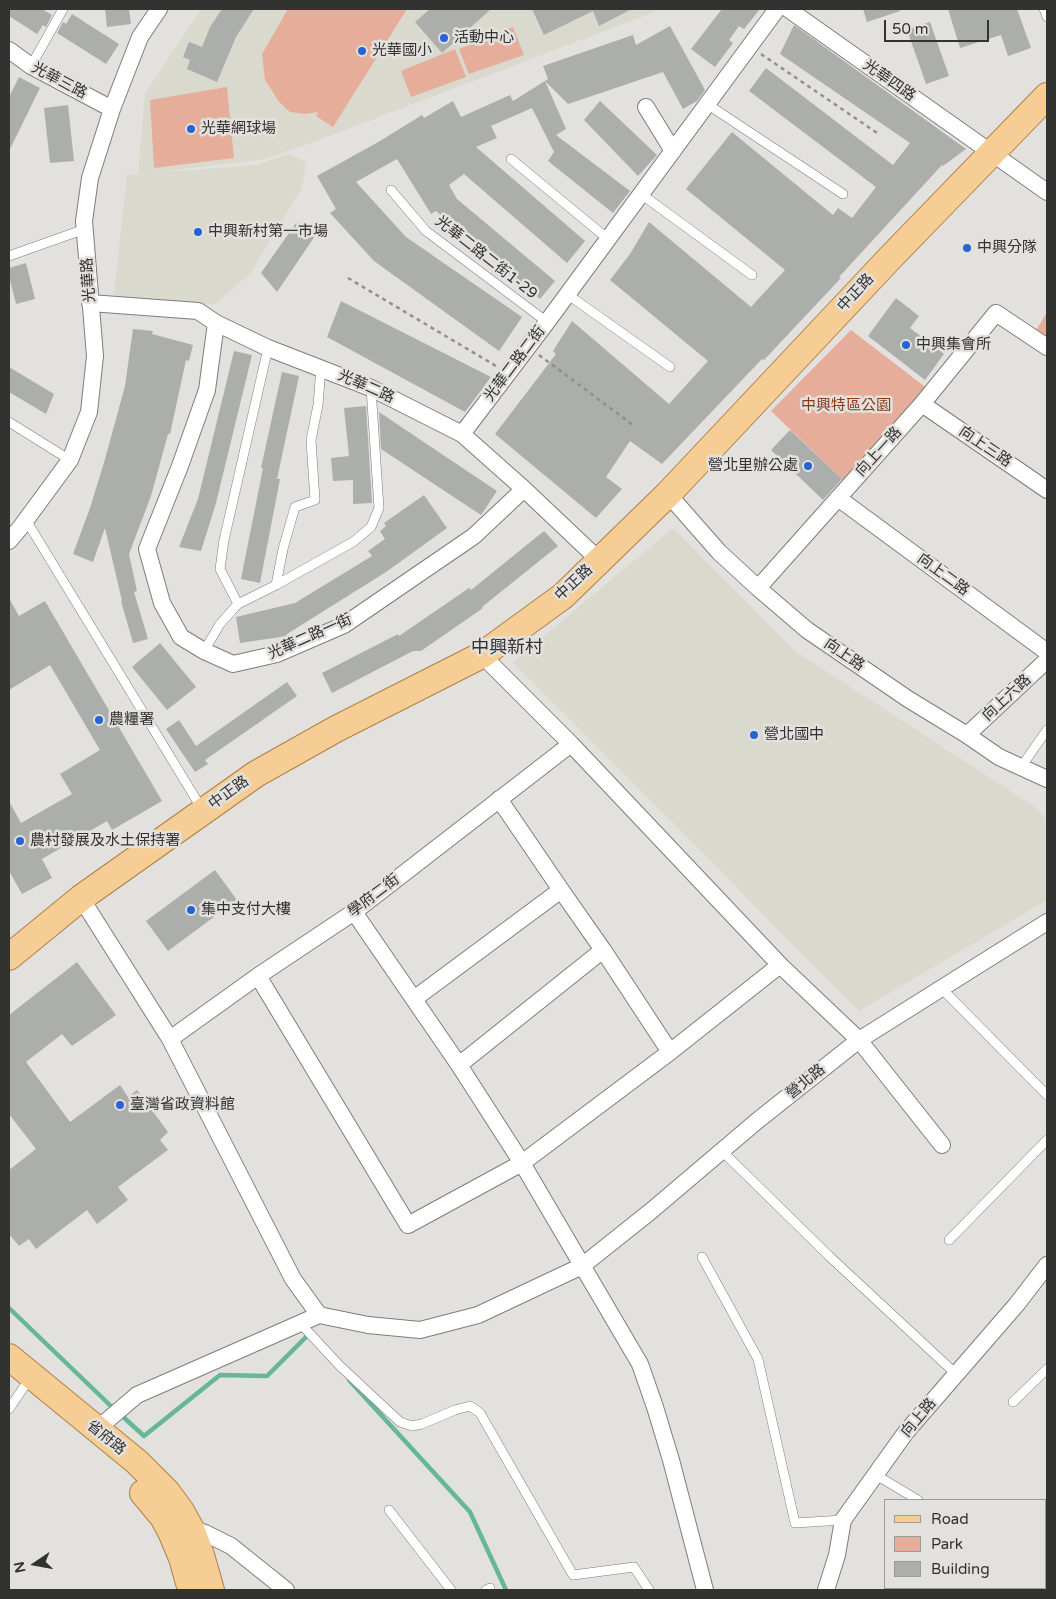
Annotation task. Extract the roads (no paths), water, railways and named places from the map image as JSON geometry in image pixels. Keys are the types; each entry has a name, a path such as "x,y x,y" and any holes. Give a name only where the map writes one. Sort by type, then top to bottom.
{"main road":[{"name":"中正路","path":"9,957 81,898 256,774 336,729 482,655 563,596 668,494 889,258 1047,96"},
{"name":"省府路","path":"9,1357 18,1387 121,1471 150,1499 163,1517 182,1532 201,1555 211,1590"},
{"name":"省府路","path":"18,1387 96,1430 137,1462 167,1492 181,1510 182,1558 191,1590"}],"street":[{"name":"光華路","path":"9,541 70,460 90,412 95,356 84,221 90,178 112,109 140,37 159,9"},
{"name":"光華二路二街","path":"462,434 547,322 777,9"},
{"name":"光華四路","path":"788,9 1047,192"},
{"name":"光華三路","path":"9,50 31,66 112,109"},
{"path":"646,107 673,150"},
{"name":"光華二路","path":"90,303 198,311 216,323 268,348 371,388 462,434 599,560"},
{"name":"向上一路","path":"758,588 922,404 996,313 1047,347"},
{"name":"光華二路一街","path":"216,323 207,390 180,466 147,549 162,603 181,637 204,651 233,664 277,654 344,625 474,536 524,489"},
{"name":"向上三路","path":"922,404 1047,490"},
{"name":"向上路","path":"668,494 719,552 807,630 908,699 999,757 1047,778"},
{"name":"向上二路","path":"838,498 1047,652"},
{"path":"482,655 571,744 780,965 859,1040 942,1145"},
{"name":"向上六路","path":"967,735 1047,660"},
{"name":"學府二街","path":"170,1039 258,976 354,912 571,744"},
{"path":"500,799 670,1052"},
{"path":"414,999 560,890"},
{"path":"81,898 170,1039 293,1279 319,1315 137,1395 96,1430"},
{"path":"354,912 459,1065 522,1163 640,1364 671,1460 705,1590"},
{"name":"營北路","path":"319,1315 368,1325 420,1330 478,1315 582,1266 859,1040 1047,922"},
{"path":"459,1065 603,950"},
{"path":"258,976 408,1226 522,1163 670,1052 780,965"},
{"name":"向上路","path":"826,1590 837,1555 843,1520 906,1432 1017,1304 1047,1265"},
{"path":"182,1532 205,1533 231,1546 286,1590"}],"lane":[{"path":"31,66 63,9"},
{"path":"1044,9 1047,17"},
{"path":"707,104 843,194"},
{"path":"511,159 608,239"},
{"name":"光華二路二街1-29","path":"391,190 426,231 547,322"},
{"path":"641,194 752,275"},
{"path":"9,256 85,229"},
{"path":"567,294 670,367"},
{"path":"238,604 220,569 224,540 268,348"},
{"path":"276,585 294,507 316,500 311,440 318,405 321,368"},
{"path":"204,651 220,624 238,604 353,542 371,527 379,508 371,388"},
{"path":"9,422 70,460"},
{"path":"26,520 204,812"},
{"path":"1022,767 1047,730"},
{"path":"941,988 1047,1096"},
{"path":"949,1240 1047,1140"},
{"path":"722,1151 829,1256 956,1374"},
{"path":"702,1257 758,1359 795,1522 843,1520"},
{"path":"300,1323 339,1365 400,1422 412,1426 422,1424 455,1410 470,1406 480,1413 573,1575 634,1567 649,1590"},
{"path":"1013,1402 1047,1369"},
{"path":"876,1475 916,1499"},
{"path":"389,1510 451,1590"}],"waterway":[{"path":"9,1308 114,1409"},
{"path":"120,1414 144,1436 220,1375 267,1376 308,1335 310,1337"},
{"path":"349,1380 470,1512 506,1590"}],"place":[{"name":"活動中心","path":"444,38"},
{"name":"光華國小","path":"362,51"},
{"name":"光華網球場","path":"191,129"},
{"name":"中興新村第一市場","path":"198,232"},
{"name":"中興分隊","path":"967,248"},
{"name":"中興集會所","path":"906,345"},
{"name":"營北里辦公處","path":"808,466"},
{"name":"農糧署","path":"99,720"},
{"name":"營北國中","path":"754,735"},
{"name":"農村發展及水土保持署","path":"20,841"},
{"name":"集中支付大樓","path":"191,910"},
{"name":"臺灣省政資料館","path":"120,1105"}],"district":[{"name":"中興新村","path":"507,648"}],"park label":[{"name":"中興特區公園","path":"846,406"}]}
